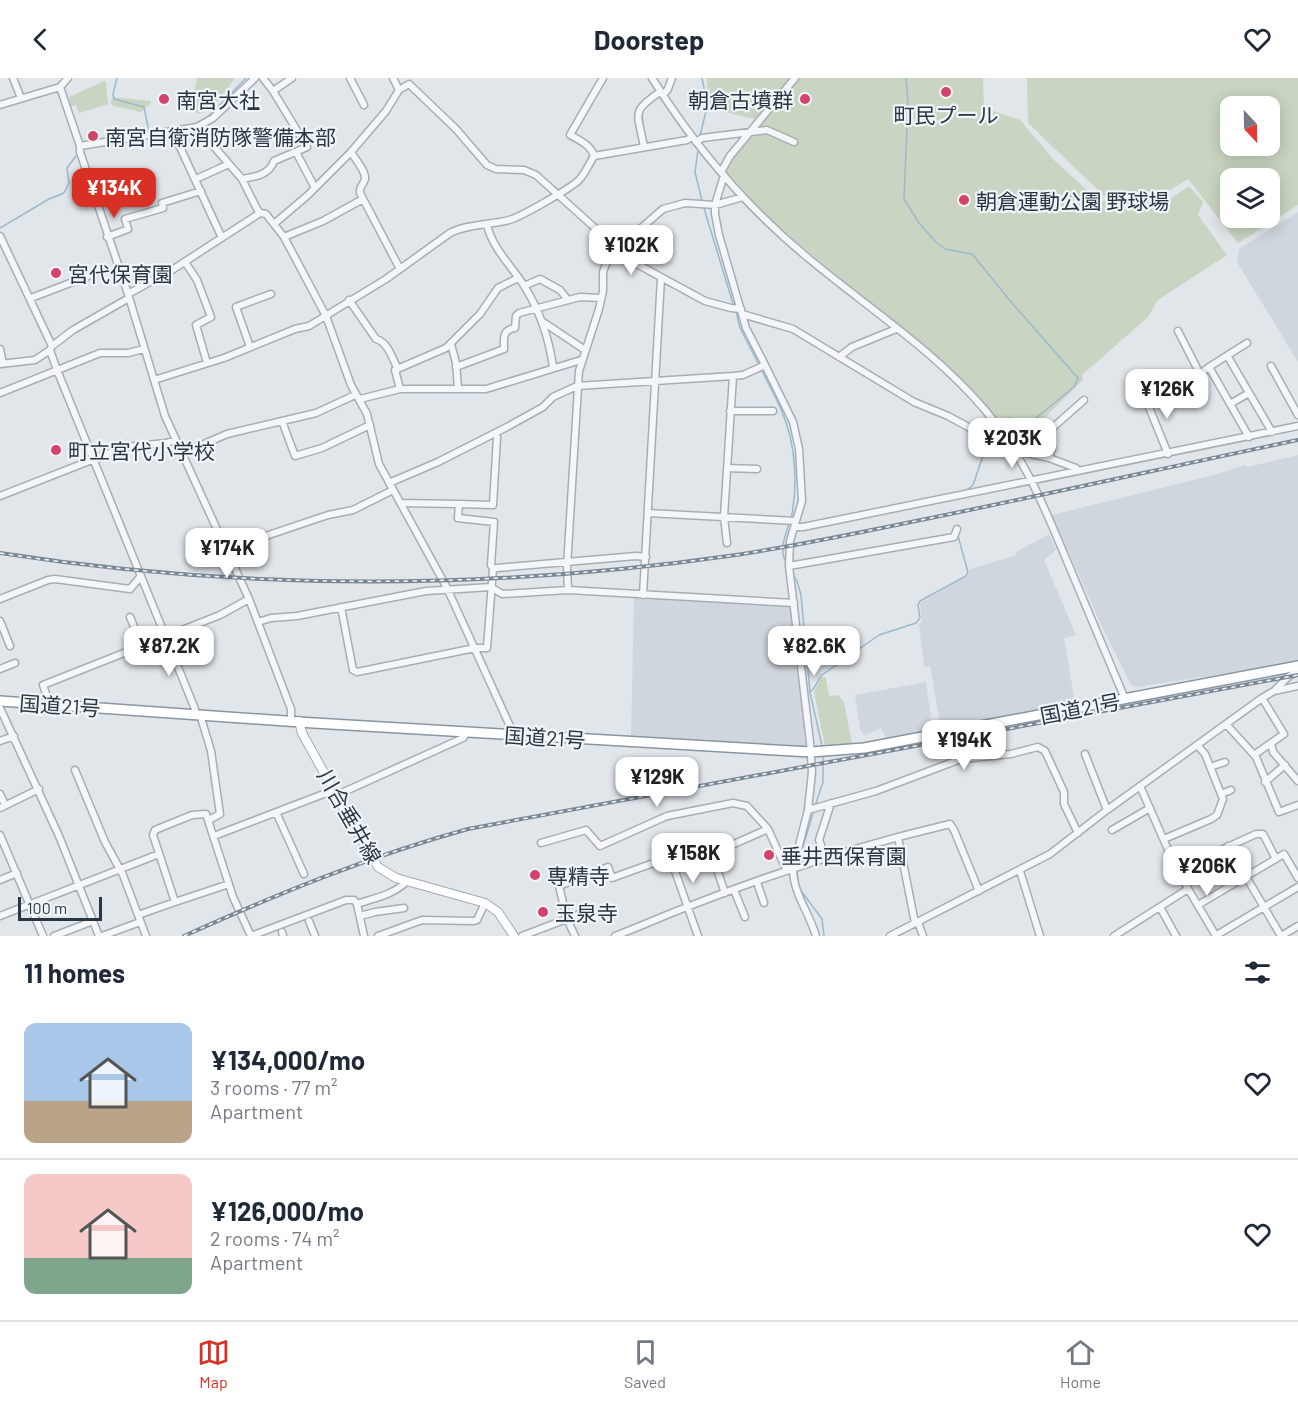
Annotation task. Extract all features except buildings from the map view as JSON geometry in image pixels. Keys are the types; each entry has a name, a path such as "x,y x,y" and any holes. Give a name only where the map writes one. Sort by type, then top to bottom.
{"highway":[{"name":"国道21号","path":"0,701 811,752 864,748 1298,666"}],"main road":[{"name":"川合垂井線","path":"295,721 378,867 406,882 485,903"},
{"path":"485,903 498,912 513,936"}],"street":[{"path":"13,78 21,98"},
{"path":"0,105 60,87 68,78"},
{"path":"80,146 197,127 213,118 255,78"},
{"path":"242,179 259,176 272,167 274,161 308,147 263,78"},
{"path":"273,91 292,78"},
{"path":"350,78 364,105"},
{"path":"393,78 399,90"},
{"path":"594,156 586,144 570,135 603,78"},
{"path":"652,78 694,139 743,197 810,260 962,384 1021,454 1125,699"},
{"path":"644,147 638,113 641,105 668,89 672,78"},
{"path":"795,78 730,156 722,173 715,205 719,235 738,310 761,367 783,400 796,434 799,449 802,501 790,542 789,566 812,772 808,810 794,869 795,890 811,919 816,936"},
{"path":"274,224 351,152 386,111 399,90 409,84 456,129 487,165 496,169 524,170 536,176 595,228 613,251 705,301 793,329 914,402 948,416 1007,448 1012,446"},
{"path":"60,87 175,440 249,599 295,721"},
{"path":"197,127 242,179 260,213"},
{"path":"594,156 752,130 767,130 794,142"},
{"path":"173,132 222,238"},
{"path":"296,152 315,188"},
{"path":"351,152 364,174 365,179 360,188 363,199 400,269"},
{"path":"154,380 309,326 400,269 459,228 487,225 520,216 574,185 582,178 594,156"},
{"path":"196,179 229,164"},
{"path":"107,237 128,229 125,219 163,208 162,203 201,191"},
{"path":"568,590 577,386 581,360 602,298 603,272 609,256 663,209 685,203 715,205 743,197"},
{"path":"284,237 323,221 363,199"},
{"path":"0,349 2,364 35,360 73,330 260,213 267,214 284,237 326,316 340,360 370,425 379,464 447,588 514,735"},
{"path":"487,225 499,250 524,286 536,309 542,322 553,367"},
{"path":"0,236 31,298 92,459 195,709 202,721 211,751 220,814 209,820"},
{"path":"184,262 197,280 211,317 196,326 207,363"},
{"path":"31,298 91,275"},
{"path":"400,389 395,370 446,348 480,314 498,288 518,278"},
{"path":"643,595 661,278"},
{"path":"524,286 540,279 560,290 568,300"},
{"path":"250,347 236,307 271,294"},
{"path":"456,367 504,349 505,333 507,329 515,328 516,316 519,313 580,297 602,298"},
{"path":"349,300 376,339 381,340 385,345 398,369"},
{"path":"542,322 585,350"},
{"path":"839,357 852,347 896,329"},
{"path":"1178,331 1200,374 1247,343"},
{"path":"451,344 458,389"},
{"path":"0,393 100,353 128,353 144,349"},
{"path":"1228,357 1272,432"},
{"path":"182,454 227,434 316,413 358,397 400,389 486,389 581,360"},
{"path":"1271,366 1298,415"},
{"path":"388,483 438,462 495,433 543,407 553,397 577,386 733,376 761,367"},
{"path":"1209,367 1250,437"},
{"path":"727,543 724,517 733,376"},
{"path":"1230,404 1249,393"},
{"path":"1143,395 1167,454"},
{"path":"1040,439 1084,400"},
{"path":"730,411 773,411"},
{"path":"282,421 296,456 322,448 370,425"},
{"path":"648,513 724,517 796,524 803,527 1298,426"},
{"path":"401,503 493,505 497,437 495,433"},
{"path":"1021,454 1030,436 1040,439 1052,448 1049,458"},
{"path":"0,496 125,447 175,440"},
{"path":"1021,454 1049,458 1076,468 1078,471"},
{"path":"727,468 757,468"},
{"path":"227,549 328,514 353,510 393,490"},
{"path":"341,607 353,670 357,672 475,648 487,648 494,522 458,518 459,504"},
{"path":"789,566 954,537 957,529"},
{"path":"493,569 568,561 646,557"},
{"path":"0,600 48,580 130,588 141,576"},
{"path":"258,621 447,588 491,587 502,594 568,590 794,603"},
{"path":"47,705 48,699 43,685 220,615 249,599"},
{"path":"130,617 142,646"},
{"path":"0,621 10,646"},
{"path":"0,669 15,663"},
{"path":"894,935 1050,854 1298,671"},
{"path":"1274,690 1297,688"},
{"path":"1254,755 1284,734 1262,698"},
{"path":"0,708 39,789 101,936 175,902 229,884"},
{"path":"1226,724 1254,755 1279,812 1298,805"},
{"path":"214,836 335,792 463,738 467,732"},
{"path":"0,741 14,736"},
{"path":"1271,743 1273,752 1298,781"},
{"path":"1164,839 1217,815 1223,799 1205,754 1197,745"},
{"path":"808,810 893,785 961,759 1011,754 1038,747 1046,751 1064,792 1064,804 1078,833"},
{"path":"1084,754 1107,810"},
{"path":"1210,768 1225,762"},
{"path":"1265,782 1285,765"},
{"path":"75,770 146,936"},
{"path":"1140,786 1177,870 1216,936 1298,887"},
{"path":"0,794 3,806 39,789"},
{"path":"1221,794 1231,789"},
{"path":"541,843 586,830 600,846 667,816 733,803 747,806 768,829 794,869"},
{"path":"826,858 819,840 831,803"},
{"path":"1112,830 1150,808"},
{"path":"276,812 304,874"},
{"path":"175,902 153,835 155,830 200,813 206,814 249,935 346,900 354,900 357,904 364,936"},
{"path":"615,936 724,893 826,858 950,824 979,891"},
{"path":"675,870 768,829"},
{"path":"1177,870 1256,834 1263,834 1276,859"},
{"path":"0,835 43,936"},
{"path":"898,837 916,922 923,936"},
{"path":"1228,846 1281,936 1298,926"},
{"path":"0,916 159,854"},
{"path":"1198,905 1284,854 1298,878"},
{"path":"712,855 724,893"},
{"path":"574,936 567,919 559,886 608,867 612,878 670,857 698,936"},
{"path":"1020,871 1040,936"},
{"path":"0,880 17,873"},
{"path":"357,904 387,895 406,882"},
{"path":"757,882 764,903"},
{"path":"1114,936 1188,889"},
{"path":"734,890 745,917"},
{"path":"378,936 422,920 474,921 477,920 485,903"},
{"path":"1160,907 1176,936"},
{"path":"360,916 404,908"},
{"path":"522,936 585,912"},
{"path":"54,936 93,921"},
{"path":"309,921 315,936"}],"shaded area":[{"path":"1298,212 1298,362 1237,262 1239,249 1272,228 1280,228 1280,223"},
{"path":"1298,455 1298,660 1275,666 1137,687 1131,685 1102,627 1052,515 1218,474 1244,465 1248,467"},
{"path":"1049,534 1056,550 1044,560 1076,635 1064,638 1075,703 941,729 930,666 924,667 919,624 922,621 920,603 968,576 970,569 1017,555 1016,552"},
{"path":"634,597 790,605 807,746 631,737"},
{"path":"926,682 933,730 886,738 881,728 864,736 860,729 855,695"}],"green space":[{"path":"197,78 235,78 218,101 207,111 197,113 194,95"},
{"path":"707,78 983,78 984,108 1020,120 1055,161 1099,201 1164,203 1189,186 1203,202 1198,215 1227,255 1158,300 1148,317 1082,375 1083,380 1018,444 957,375 769,219 724,174 726,163 762,121 708,108"},
{"path":"1027,78 1298,78 1298,205 1280,216 1280,168 1220,168 1220,220 1188,179 1162,195 1104,196 1028,123"},
{"path":"104,81 108,104 79,113 76,105 71,106 69,97"},
{"path":"112,97 151,101 151,103 141,112 114,106 111,104"},
{"path":"1226,228 1262,228 1238,243"},
{"path":"821,677 826,678 829,696 838,695 844,702 852,744 825,746 814,692"}],"waterway":[{"path":"117,78 114,99 144,107 149,132"},
{"path":"208,117 246,78"},
{"path":"700,136 706,111 702,78"},
{"path":"906,78 908,102 904,199 919,223 936,242 945,249 972,254 1078,378 1074,387 1031,422 1026,423 1009,418 998,424"},
{"path":"89,142 110,138"},
{"path":"698,150 695,172 702,201"},
{"path":"0,228 49,199 64,193 69,183 67,168 76,156"},
{"path":"703,205 734,307"},
{"path":"736,311 740,328 759,365"},
{"path":"761,369 780,406 793,451 795,493 791,519"},
{"path":"990,437 996,428"},
{"path":"968,489 973,485 988,441"},
{"path":"786,562 783,548 789,524"},
{"path":"811,691 822,675 879,635 916,623 920,618 918,605 920,601 966,576 968,572 958,536"},
{"path":"793,574 801,595 810,692 822,746"},
{"path":"815,806 823,782 823,757"},
{"path":"798,863 814,810"},
{"path":"797,871 799,888 822,919 824,936"}],"railway":[{"path":"0,553 92,565 276,580 460,580 644,567 780,548 1298,440"},
{"path":"184,936 324,877 395,851 468,829 1298,675"}],"place":[{"name":"町民プール","path":"946,92"},
{"name":"南宮大社","path":"164,99"},
{"name":"朝倉古墳群","path":"805,99"},
{"name":"南宮自衛消防隊警備本部","path":"93,136"},
{"name":"朝倉運動公園 野球場","path":"964,200"},
{"name":"宮代保育園","path":"56,273"},
{"name":"町立宮代小学校","path":"56,450"},
{"name":"垂井西保育園","path":"769,855"},
{"name":"専精寺","path":"535,875"},
{"name":"玉泉寺","path":"543,912"}]}
